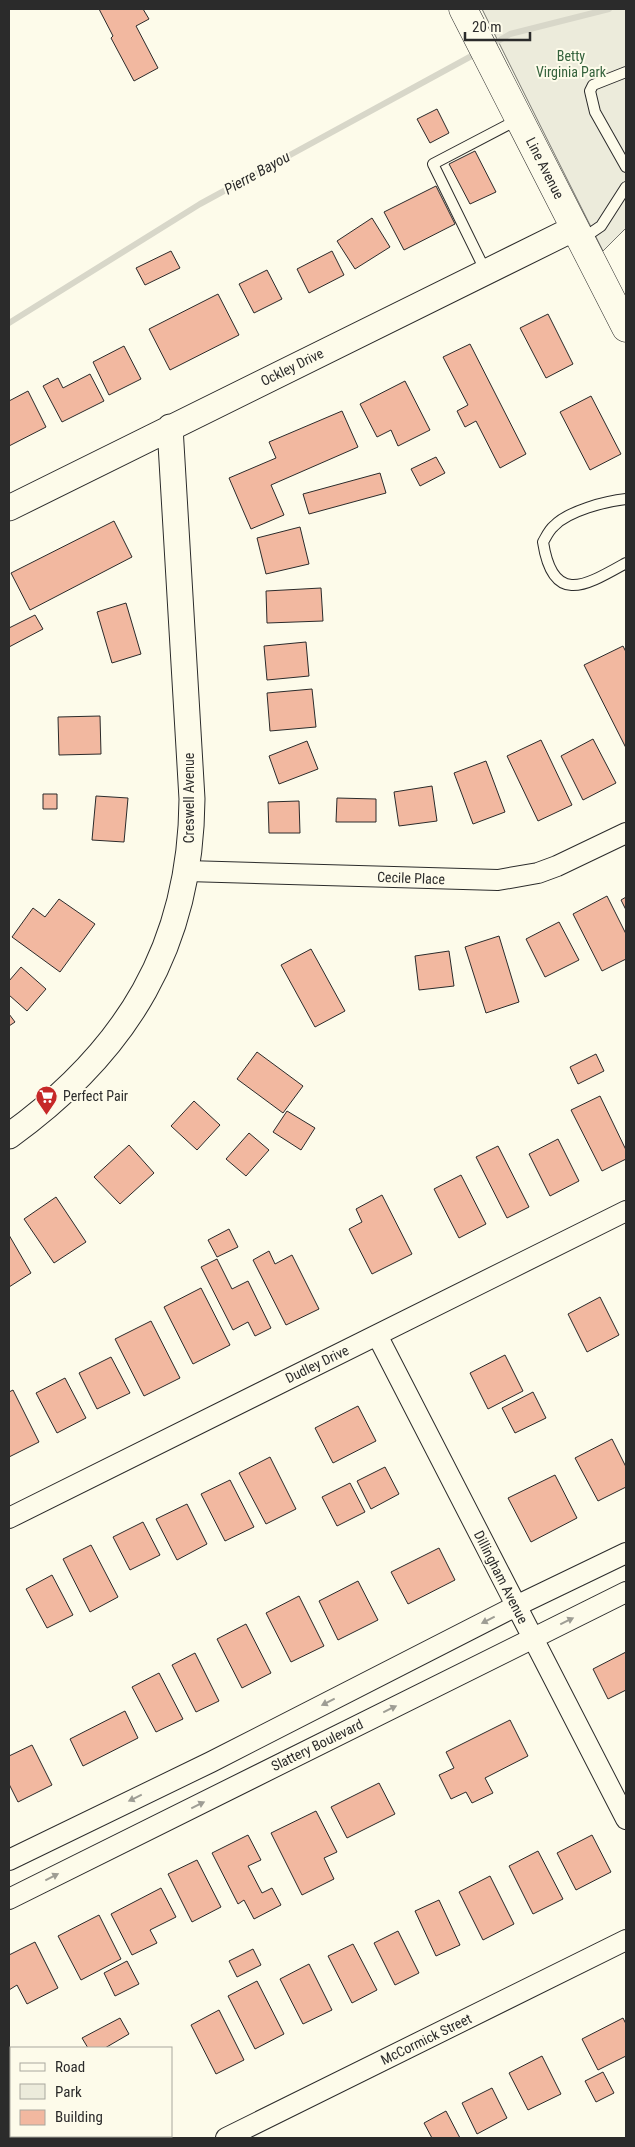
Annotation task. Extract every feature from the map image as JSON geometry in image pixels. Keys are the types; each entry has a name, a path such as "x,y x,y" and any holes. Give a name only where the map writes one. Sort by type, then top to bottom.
{"main road":[{"name":"Line Avenue","path":"463,9 626,328"}],"street":[{"name":"Ockley Drive","path":"9,508 170,427 486,273 578,234"},
{"name":"Creswell Avenue","path":"9,1136 52,1102 91,1064 114,1038 136,1007 161,958 180,907 187,871 192,826 192,799 170,427"},
{"name":"Cecile Place","path":"187,871 498,880 538,873 626,833"},
{"name":"Dudley Drive","path":"9,1518 626,1211"},
{"name":"Dillingham Avenue","path":"377,1335 626,1819"},
{"path":"9,1860 210,1762 516,1606 626,1553"},
{"name":"Slattery Boulevard","path":"9,1899 626,1592"},
{"name":"McCormick Street","path":"226,2138 626,1940"}],"lane":[{"path":"626,72 593,85 590,91 595,112 626,167"},
{"path":"486,273 433,164 514,107"},
{"path":"578,234 601,226 626,187"},
{"path":"626,499 608,501 581,510 554,525 543,542 546,563 555,577 567,585 594,581 626,563"}],"green space":[{"name":"Betty Virginia Park","path":"482,9 626,9 626,228 603,251"}],"building":[{"path":"99,9 143,9 149,19 136,26 158,68 134,81 111,38 113,36"},
{"path":"437,109 449,133 430,143 417,119"},
{"path":"475,151 496,192 470,204 449,164"},
{"path":"436,186 455,224 404,250 384,212"},
{"path":"372,218 390,247 355,269 337,241"},
{"path":"171,251 180,268 145,285 136,268"},
{"path":"332,251 344,275 309,293 297,269"},
{"path":"267,270 282,299 254,313 239,284"},
{"path":"218,294 239,335 170,370 149,329"},
{"path":"548,314 573,364 546,378 520,328"},
{"path":"470,344 526,454 500,468 476,421 465,427 457,411 468,405 443,357"},
{"path":"124,346 141,379 109,395 93,362"},
{"path":"90,374 104,401 62,422 43,386 58,378 63,388"},
{"path":"405,381 430,430 398,446 391,430 377,437 360,404"},
{"path":"28,391 46,427 9,446 9,401"},
{"path":"591,396 621,454 590,470 560,412"},
{"path":"342,411 358,447 271,485 284,515 251,529 229,478 276,458 269,442"},
{"path":"436,457 445,473 420,486 411,469"},
{"path":"380,473 386,493 309,514 303,494"},
{"path":"114,521 132,557 30,610 11,573"},
{"path":"300,527 309,564 266,574 257,538"},
{"path":"321,588 323,621 267,623 266,591"},
{"path":"126,603 141,654 112,663 97,612"},
{"path":"35,615 43,629 9,647 9,628"},
{"path":"306,642 309,676 267,680 264,646"},
{"path":"623,646 626,652 626,748 584,665"},
{"path":"312,689 316,727 270,731 267,693"},
{"path":"100,716 101,754 59,755 58,717"},
{"path":"593,739 616,783 583,800 561,756"},
{"path":"541,740 572,805 538,821 507,756"},
{"path":"307,741 318,769 279,784 269,756"},
{"path":"486,761 505,812 473,824 454,773"},
{"path":"432,786 437,821 399,826 394,792"},
{"path":"43,794 57,794 57,809 43,809"},
{"path":"96,796 128,798 124,842 92,840"},
{"path":"337,798 376,799 376,822 336,822"},
{"path":"299,801 300,833 269,833 268,802"},
{"path":"607,896 626,934 626,959 602,971 573,914"},
{"path":"626,897 626,910 621,900"},
{"path":"59,899 95,924 60,972 12,937 33,908 45,917"},
{"path":"559,922 579,960 545,977 526,939"},
{"path":"499,936 519,1002 486,1013 465,947"},
{"path":"311,949 345,1011 315,1027 281,965"},
{"path":"449,951 454,986 419,990 415,956"},
{"path":"21,967 46,989 27,1011 9,995 9,981"},
{"path":"9,1014 15,1022 9,1026"},
{"path":"257,1052 303,1086 283,1113 237,1079"},
{"path":"596,1054 604,1071 578,1084 570,1067"},
{"path":"600,1096 626,1150 626,1159 602,1171 571,1110"},
{"path":"194,1101 220,1125 197,1150 171,1126"},
{"path":"287,1111 315,1128 301,1150 273,1132"},
{"path":"249,1133 269,1150 246,1176 226,1159"},
{"path":"558,1139 579,1181 550,1196 529,1154"},
{"path":"129,1145 154,1173 120,1204 94,1177"},
{"path":"498,1146 529,1207 507,1218 476,1157"},
{"path":"461,1175 486,1224 459,1238 434,1189"},
{"path":"382,1195 412,1254 372,1274 349,1229 362,1222 356,1209"},
{"path":"56,1197 86,1242 54,1263 24,1219"},
{"path":"229,1229 238,1247 217,1257 208,1240"},
{"path":"9,1235 31,1273 9,1287"},
{"path":"269,1251 275,1264 292,1255 319,1309 286,1325 253,1260"},
{"path":"217,1259 232,1289 248,1281 271,1328 255,1336 248,1322 233,1330 201,1267"},
{"path":"201,1288 230,1345 193,1364 164,1307"},
{"path":"600,1297 619,1335 587,1352 568,1314"},
{"path":"151,1321 180,1378 144,1396 115,1339"},
{"path":"505,1355 523,1391 488,1409 470,1373"},
{"path":"111,1357 130,1393 97,1409 79,1373"},
{"path":"65,1378 86,1418 57,1433 36,1393"},
{"path":"13,1390 39,1442 9,1457 9,1392"},
{"path":"533,1392 546,1418 515,1433 502,1408"},
{"path":"358,1406 376,1441 333,1463 315,1428"},
{"path":"612,1439 626,1467 626,1487 598,1501 575,1458"},
{"path":"270,1457 296,1509 266,1524 239,1473"},
{"path":"385,1467 399,1494 371,1509 357,1481"},
{"path":"555,1475 577,1518 531,1542 508,1498"},
{"path":"230,1480 254,1527 225,1541 201,1494"},
{"path":"350,1483 365,1512 337,1526 322,1497"},
{"path":"187,1504 207,1544 177,1560 156,1519"},
{"path":"143,1522 160,1555 130,1570 113,1537"},
{"path":"91,1545 118,1597 90,1612 63,1559"},
{"path":"439,1548 455,1580 408,1604 391,1572"},
{"path":"52,1575 73,1615 47,1628 26,1589"},
{"path":"358,1581 378,1620 338,1640 319,1601"},
{"path":"299,1596 324,1646 291,1662 266,1613"},
{"path":"246,1624 271,1673 242,1688 217,1639"},
{"path":"626,1652 626,1690 608,1699 593,1669"},
{"path":"195,1653 219,1701 196,1712 172,1665"},
{"path":"159,1673 183,1719 156,1732 132,1687"},
{"path":"125,1711 138,1738 83,1766 70,1739"},
{"path":"510,1720 528,1756 485,1778 493,1793 472,1803 466,1792 451,1799 439,1775 454,1768 446,1752"},
{"path":"32,1745 52,1785 18,1802 9,1784 9,1756"},
{"path":"379,1783 395,1814 347,1838 331,1807"},
{"path":"316,1811 337,1852 324,1858 334,1879 302,1895 271,1833"},
{"path":"248,1835 261,1860 248,1866 262,1893 272,1888 281,1905 254,1919 244,1900 238,1904 212,1853"},
{"path":"592,1835 611,1872 576,1890 557,1853"},
{"path":"538,1851 563,1899 533,1914 509,1866"},
{"path":"197,1860 221,1907 192,1922 168,1874"},
{"path":"490,1876 514,1924 483,1940 459,1892"},
{"path":"161,1888 176,1917 150,1930 157,1943 132,1955 111,1914"},
{"path":"439,1900 460,1945 436,1956 415,1911"},
{"path":"99,1915 121,1959 81,1980 58,1936"},
{"path":"398,1931 419,1973 395,1985 374,1943"},
{"path":"35,1942 58,1988 27,2004 17,1985 9,1990 9,1955"},
{"path":"353,1944 377,1990 352,2003 328,1956"},
{"path":"253,1949 261,1965 237,1977 229,1961"},
{"path":"127,1961 139,1984 115,1996 104,1973"},
{"path":"309,1964 332,2010 303,2024 280,1979"},
{"path":"257,1981 284,2034 255,2049 228,1996"},
{"path":"219,2010 244,2060 216,2074 191,2025"},
{"path":"120,2018 129,2034 107,2047 87,2047 82,2038"},
{"path":"623,2018 626,2024 626,2056 598,2070 582,2039"},
{"path":"542,2056 561,2094 528,2110 509,2073"},
{"path":"603,2072 614,2093 596,2102 585,2081"},
{"path":"492,2088 507,2118 477,2134 462,2103"},
{"path":"446,2111 460,2138 432,2138 424,2123"}],"waterway":[{"path":"488,47 510,34 609,9"},
{"name":"Pierre Bayou","path":"9,323 200,204 477,53"}],"place":[{"name":"Perfect Pair","path":"47,1115"}]}
